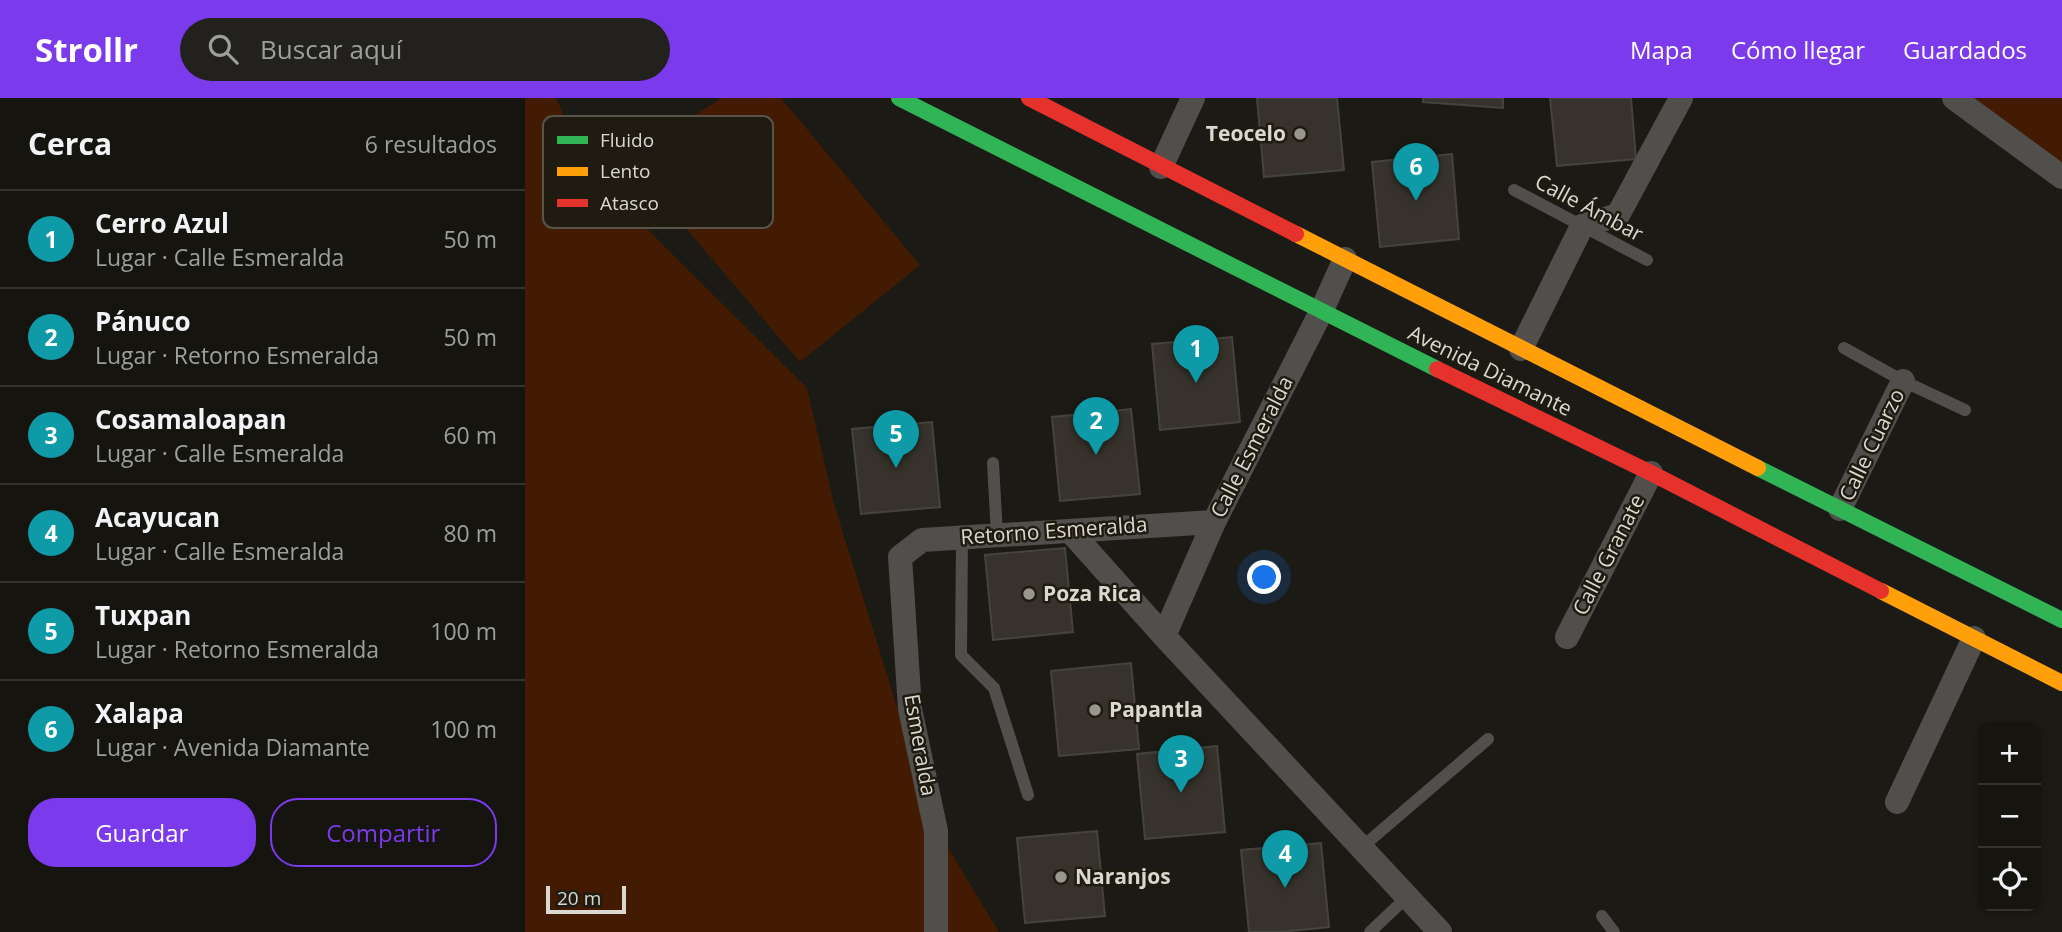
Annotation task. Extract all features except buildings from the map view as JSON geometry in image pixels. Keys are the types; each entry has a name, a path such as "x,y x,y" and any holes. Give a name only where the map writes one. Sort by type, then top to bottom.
{"main road":[{"name":"Avenida Diamante","path":"899,98 1018,151 1321,312 1876,580 1974,638 2062,683"},
{"name":"Avenida Diamante","path":"1035,105 1840,509 1892,543 2062,620"}],"street":[{"path":"1161,167 1193,98"},
{"path":"1521,349 1581,226 1618,215 1681,98"},
{"path":"1954,98 2062,177"},
{"name":"Calle Esmeralda","path":"1164,636 1214,522 1345,260"},
{"name":"Calle Cuarzo","path":"1840,509 1903,381"},
{"name":"Calle Granate","path":"1567,637 1651,473"},
{"name":"Retorno Esmeralda","path":"900,557 922,540 1214,522"},
{"path":"1071,532 1164,636 1440,932"},
{"name":"Esmeralda","path":"900,557 911,709 936,831 936,932"},
{"path":"1897,802 1974,638"}],"lane":[{"name":"Calle Ámbar","path":"1514,190 1647,260"},
{"path":"1844,348 1903,381 1965,410"},
{"path":"993,463 997,535"},
{"path":"962,537 961,655 993,688 1028,795"},
{"path":"1361,848 1488,739"},
{"path":"1370,932 1408,896"},
{"path":"1602,916 1614,932"}],"shaded area":[{"path":"525,98 556,98 564,116 543,116 543,228 646,228 807,388 834,504 933,823 999,932 525,932"},
{"path":"722,98 781,98 920,265 800,362 686,228 773,228 773,116 693,116"},
{"path":"1967,98 2062,98 2062,167"}],"traffic: fast":[{"path":"899,98 1437,369"},
{"path":"1758,468 2062,620"}],"traffic: slow":[{"path":"1296,234 1758,468"},
{"path":"1881,591 2062,683"}],"traffic: jam":[{"path":"1029,98 1296,234"},
{"path":"1437,369 1651,473 1881,591"}],"place":[{"name":"Teocelo","path":"1300,134"},
{"name":"Xalapa","path":"1416,201"},
{"name":"Cerro Azul","path":"1196,383"},
{"name":"Pánuco","path":"1096,455"},
{"name":"Tuxpan","path":"896,468"},
{"name":"Poza Rica","path":"1029,594"},
{"name":"Papantla","path":"1095,710"},
{"name":"Cosamaloapan","path":"1181,793"},
{"name":"Naranjos","path":"1061,877"},
{"name":"Acayucan","path":"1285,888"}]}
